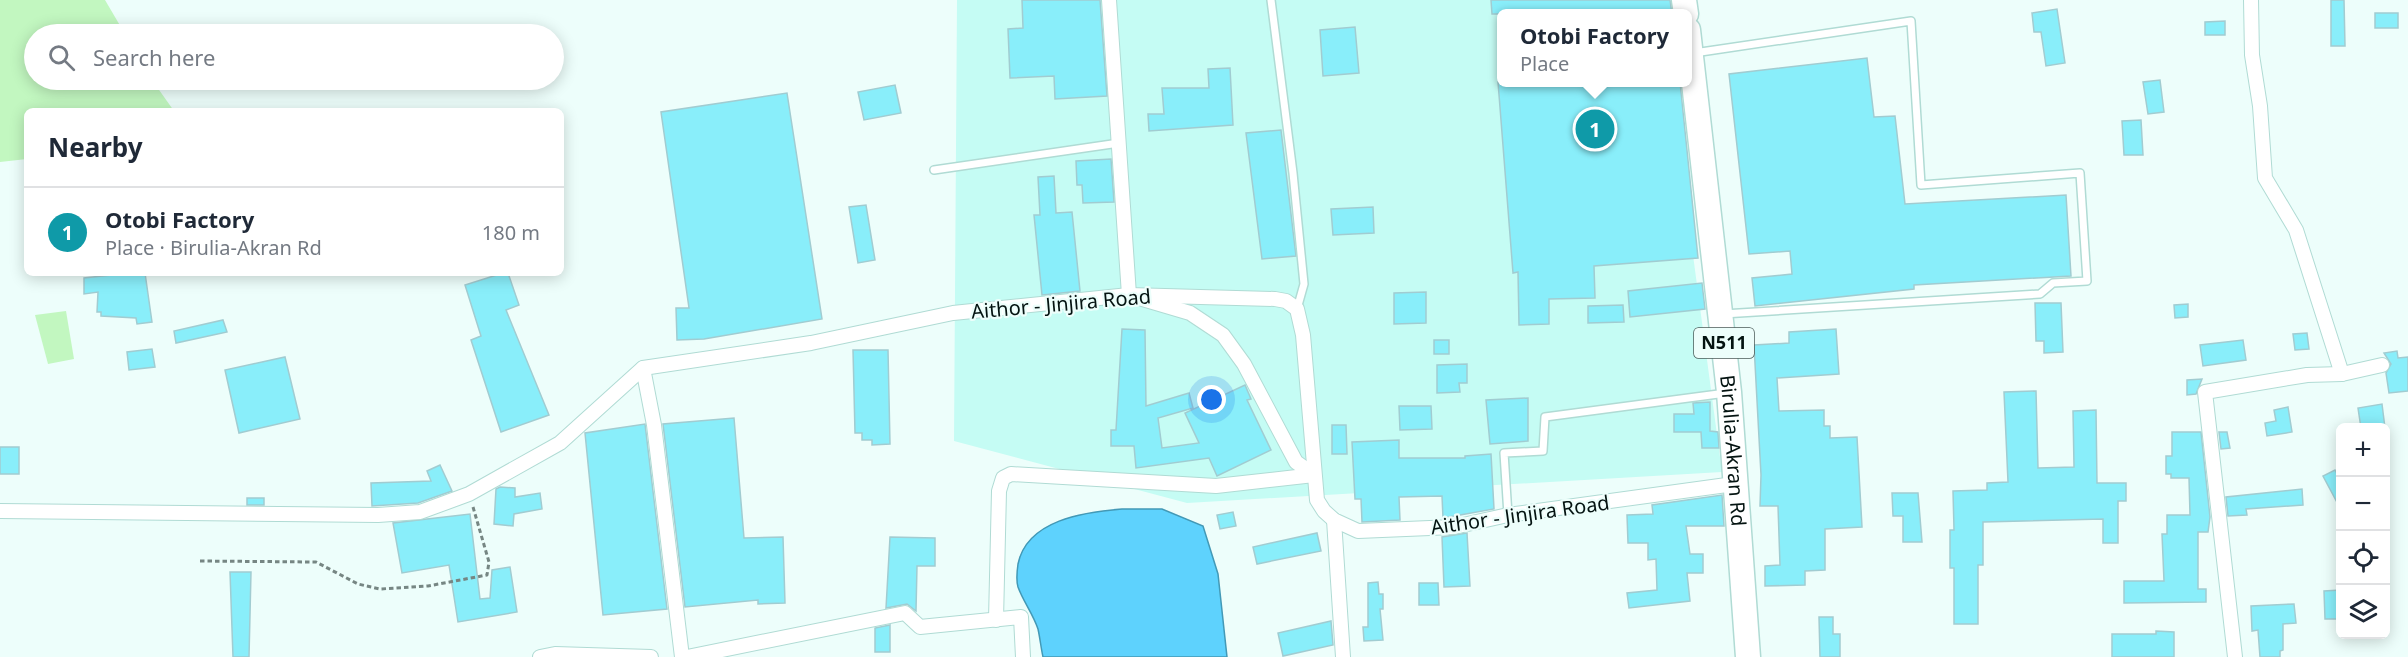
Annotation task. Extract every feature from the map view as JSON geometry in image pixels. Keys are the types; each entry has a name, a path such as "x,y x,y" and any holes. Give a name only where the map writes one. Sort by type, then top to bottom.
{"highway":[{"name":"Birulia-Akran Rd","path":"1692,60 1729,392 1748,657"}],"street":[{"path":"1109,0 1130,295 1190,313 1223,335 1244,364 1296,462 1314,475"},
{"path":"2251,0 2252,55 2260,106 2265,178 2296,230 2342,374"},
{"name":"Aithor - Jinjira Road","path":"643,368 811,343 953,313 1130,295 1275,299 1286,301 1297,309"},
{"path":"1297,309 1303,334 1317,500 1334,520 1343,657"},
{"path":"2235,657 2205,392 2307,375 2342,374 2382,365"},
{"path":"0,511 378,515 420,512 469,494 560,443 643,368"},
{"path":"643,368 654,425 682,657"},
{"path":"996,620 999,491 1003,478 1011,474 1216,486 1314,475"},
{"name":"Aithor - Jinjira Road","path":"1334,520 1358,531 1454,527 1508,515 1734,484"},
{"path":"687,657 905,613 920,627 1021,617 1023,657"},
{"path":"540,657 555,654 651,657"}],"lane":[{"path":"1271,0 1293,173 1304,284 1297,309"},
{"path":"1692,42 1911,21 1921,185 2080,173 2087,282 2053,284 2040,294 1720,314"},
{"path":"934,170 1119,143"},
{"path":"1508,515 1504,453 1542,451 1545,417 1729,392"}],"path":[{"path":"200,561 316,562 358,584 380,589 465,581 487,575 489,562 469,494"}],"shaded area":[{"path":"957,0 1659,0 1558,9 1497,9 1497,87 1671,87 1722,472 1187,503 954,441"}],"green space":[{"path":"0,0 105,0 119,24 24,24 24,90 159,90 172,108 24,108 24,159 0,162"},
{"path":"66,311 74,359 48,364 35,315"}],"water":[{"path":"1122,509 1162,509 1203,526 1218,574 1227,657 1043,657 1038,629 1017,584 1018,564 1023,549 1033,537 1059,521 1075,516"}],"building":[{"path":"1022,0 1100,0 1107,96 1055,99 1054,76 1010,78 1008,29 1023,28"},
{"path":"1491,0 1670,0 1671,9 1497,9 1497,14 1492,14"},
{"path":"2331,0 2344,0 2345,46 2331,46"},
{"path":"2057,9 2065,63 2046,66 2041,32 2034,32 2032,13"},
{"path":"2375,13 2398,13 2398,28 2375,28"},
{"path":"2225,21 2225,35 2205,35 2205,22"},
{"path":"1355,27 1359,73 1323,76 1320,30"},
{"path":"1867,58 1874,117 1895,116 1905,204 2066,195 2071,276 1914,285 1914,289 1755,306 1752,278 1792,274 1790,251 1749,254 1729,74"},
{"path":"1230,68 1233,125 1149,131 1148,114 1164,114 1162,88 1209,88 1208,69"},
{"path":"2160,80 2164,112 2148,114 2143,82"},
{"path":"895,85 901,113 864,120 858,92"},
{"path":"1498,87 1681,87 1698,258 1594,266 1595,298 1549,299 1549,324 1519,325 1518,272 1513,273"},
{"path":"787,93 822,319 704,339 677,340 676,308 689,308 661,112"},
{"path":"2141,120 2143,155 2124,155 2122,121"},
{"path":"1281,130 1296,256 1262,259 1246,133"},
{"path":"1111,159 1114,202 1083,203 1082,185 1077,185 1076,161"},
{"path":"1054,176 1056,213 1072,212 1080,291 1042,295 1034,215 1040,215 1038,177"},
{"path":"866,205 875,260 858,263 849,207"},
{"path":"1373,207 1374,233 1333,235 1331,209"},
{"path":"145,276 152,322 137,324 136,318 101,316 101,312 97,312 98,292 84,294 84,278"},
{"path":"494,276 509,276 519,305 506,310 549,415 501,432 471,340 481,336 465,285"},
{"path":"1702,283 1705,309 1630,317 1628,291"},
{"path":"1426,292 1426,323 1394,324 1394,293"},
{"path":"2035,303 2061,303 2063,352 2044,353 2044,341 2036,341"},
{"path":"2188,304 2188,317 2175,318 2174,305"},
{"path":"1623,305 1624,322 1588,323 1588,306"},
{"path":"223,320 227,332 176,343 174,331"},
{"path":"1122,329 1145,330 1146,406 1189,393 1193,408 1158,418 1162,448 1199,443 1185,413 1245,385 1251,399 1247,400 1271,450 1217,476 1209,458 1136,468 1134,446 1111,446 1111,430 1116,430"},
{"path":"1836,329 1839,374 1777,378 1779,411 1824,410 1824,426 1830,426 1830,438 1857,437 1862,527 1825,529 1825,570 1805,571 1805,585 1765,586 1765,566 1780,565 1778,506 1760,506 1761,475 1754,345 1789,343 1789,332"},
{"path":"2307,333 2309,349 2295,350 2293,334"},
{"path":"1434,340 1449,340 1449,354 1434,354"},
{"path":"2243,340 2246,360 2203,366 2200,345"},
{"path":"152,349 155,367 129,370 127,352"},
{"path":"853,350 888,350 890,444 872,445 872,440 862,440 862,433 855,433"},
{"path":"2397,351 2398,358 2408,357 2408,391 2389,393 2386,373 2391,364 2384,353"},
{"path":"285,357 300,419 239,433 225,370"},
{"path":"1467,364 1467,383 1459,383 1460,392 1437,393 1437,365"},
{"path":"2202,379 2196,394 2187,395 2187,380"},
{"path":"2036,391 2038,468 2074,467 2073,411 2096,410 2097,483 2126,483 2126,501 2118,501 2118,543 2103,543 2103,519 1983,522 1983,565 1978,565 1978,624 1954,624 1954,568 1950,568 1950,530 1954,530 1953,491 1987,490 1987,483 2008,482 2004,392"},
{"path":"1528,398 1528,441 1490,444 1486,400"},
{"path":"1710,402 1710,431 1718,432 1719,448 1702,448 1701,432 1674,432 1674,414 1694,414 1693,403"},
{"path":"2382,404 2384,423 2360,423 2358,408"},
{"path":"1399,406 1431,406 1432,429 1400,430"},
{"path":"2288,407 2292,432 2267,436 2265,423 2276,421 2274,410"},
{"path":"734,418 744,538 783,537 785,603 758,604 758,600 685,607 663,424"},
{"path":"645,424 667,609 603,615 585,433"},
{"path":"1332,425 1346,425 1347,454 1332,454"},
{"path":"2172,432 2201,432 2210,517 2208,532 2198,532 2198,589 2206,589 2206,602 2124,603 2124,581 2164,581 2162,534 2167,534 2167,515 2190,515 2189,478 2171,478 2171,474 2166,474 2166,456 2172,456"},
{"path":"2219,432 2227,432 2230,448 2221,449"},
{"path":"1399,440 1399,458 1465,458 1465,456 1491,454 1494,509 1443,518 1442,496 1399,497 1400,520 1362,522 1361,499 1355,499 1352,442"},
{"path":"0,447 19,447 19,474 0,474"},
{"path":"440,465 452,491 418,503 372,506 371,483 431,481 427,471"},
{"path":"2335,470 2336,500 2323,476"},
{"path":"515,488 515,497 540,493 542,509 514,514 513,526 494,524 496,489"},
{"path":"2302,489 2303,505 2246,509 2247,515 2228,516 2226,497"},
{"path":"1892,493 1918,493 1922,542 1903,542 1903,516 1893,516"},
{"path":"1722,495 1724,526 1686,526 1690,554 1703,554 1703,573 1687,573 1690,601 1629,608 1627,593 1657,590 1656,559 1648,560 1648,543 1628,543 1627,515 1653,514 1652,505"},
{"path":"247,498 264,498 264,505 247,505"},
{"path":"1233,512 1236,526 1220,529 1217,515"},
{"path":"470,514 480,599 490,598 492,570 510,567 517,612 458,622 449,565 402,573 393,523"},
{"path":"1317,533 1321,551 1257,564 1253,547"},
{"path":"1467,533 1470,586 1444,587 1442,537"},
{"path":"890,537 935,538 935,566 917,566 916,611 907,604 886,608"},
{"path":"230,572 251,572 249,657 233,657"},
{"path":"1378,582 1379,594 1383,594 1383,609 1380,609 1383,640 1364,641 1363,627 1368,627 1368,583"},
{"path":"1419,583 1438,583 1439,605 1419,605"},
{"path":"2336,590 2336,619 2325,619 2324,591"},
{"path":"2294,604 2296,623 2283,624 2283,650 2280,651 2280,657 2260,657 2258,630 2252,631 2251,606"},
{"path":"1819,617 1833,617 1833,634 1840,634 1840,657 1820,657"},
{"path":"1331,621 1333,645 1283,656 1278,633"},
{"path":"890,625 890,652 875,652 875,628"},
{"path":"2156,631 2174,632 2174,657 2112,657 2112,634 2156,634"}],"place":[{"name":"Otobi Factory","path":"1595,129"}]}
